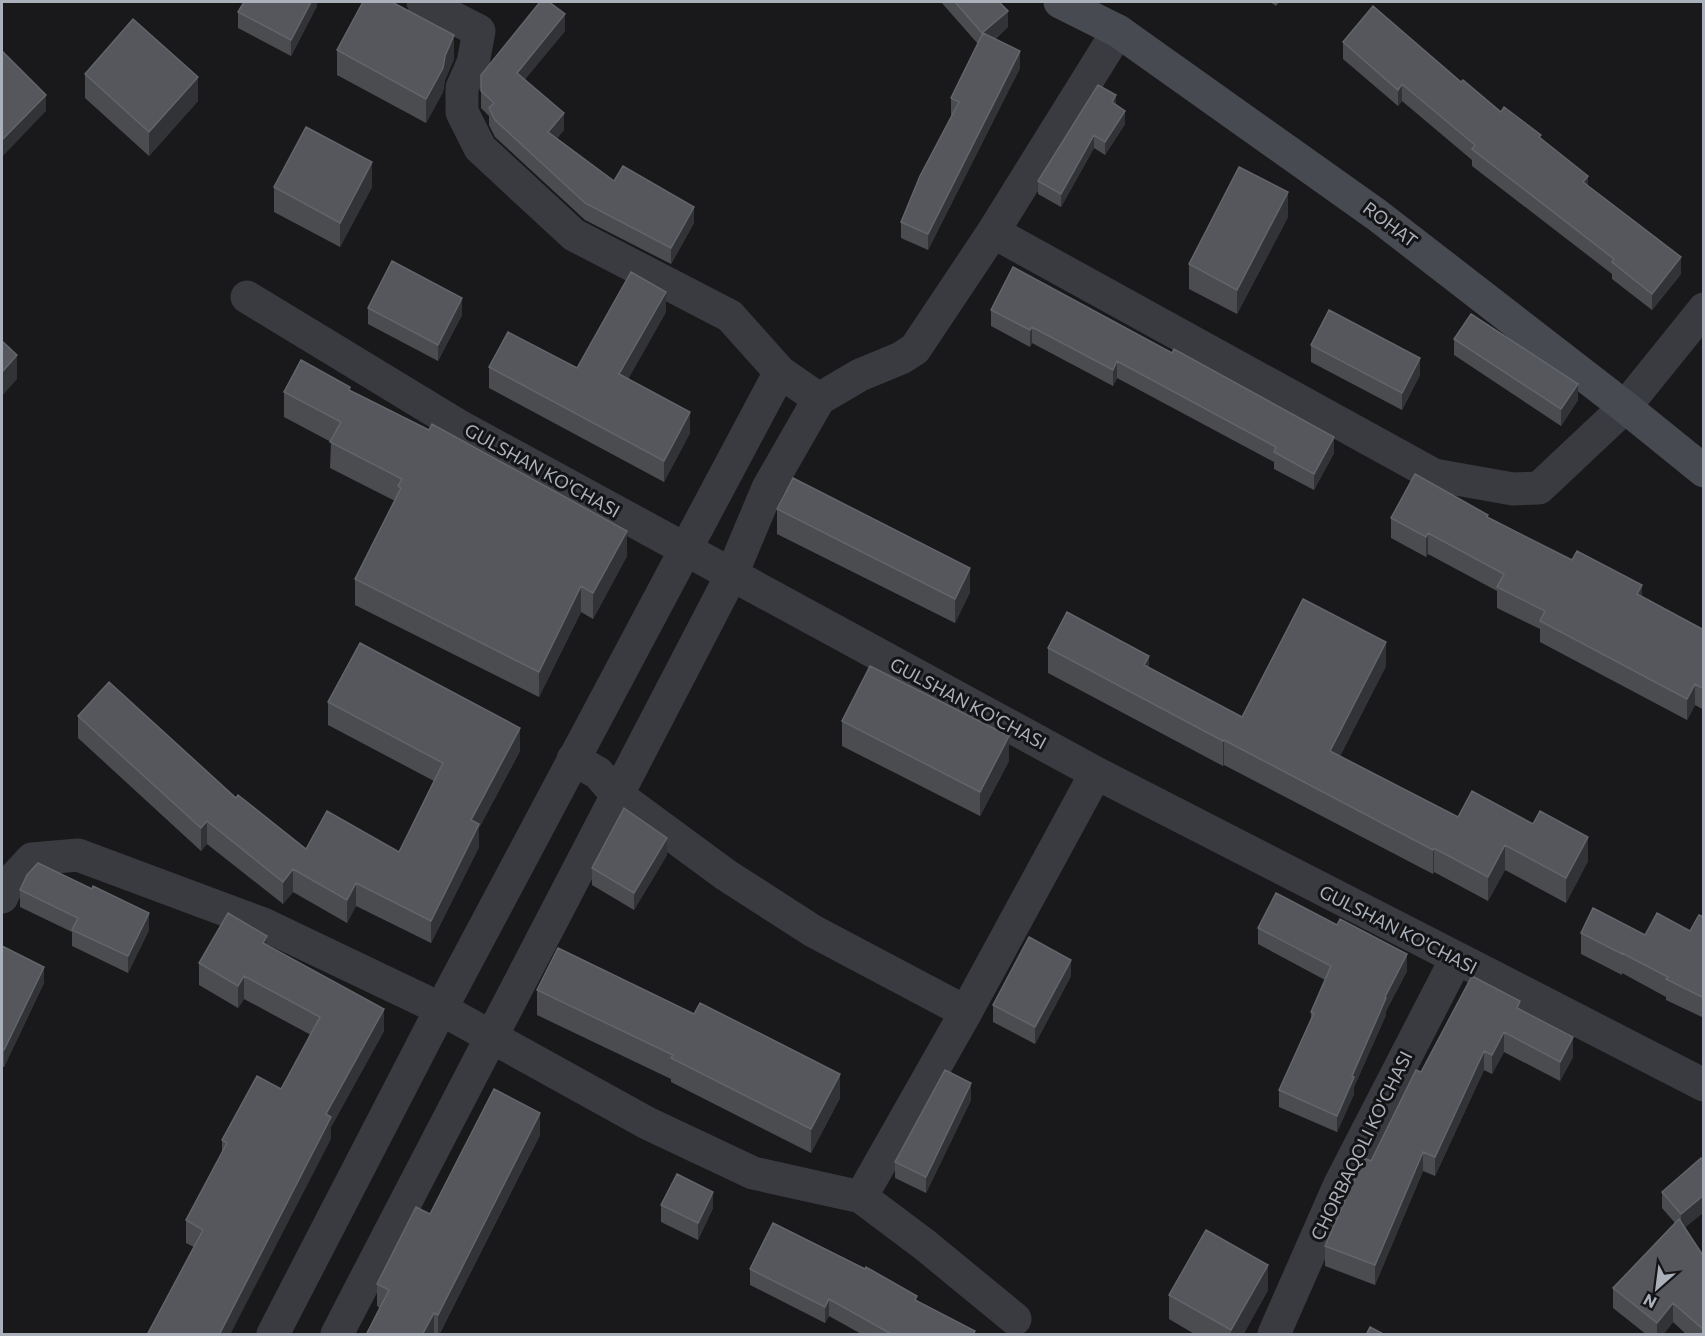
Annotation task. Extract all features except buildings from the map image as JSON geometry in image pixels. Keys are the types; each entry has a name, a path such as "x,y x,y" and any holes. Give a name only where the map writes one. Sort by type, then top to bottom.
{"street":[{"path":"423,2 479,31 473,63 462,88 462,112 480,148 573,235 730,316 780,372 819,399"},
{"name":"ROHAT","path":"1061,2 1118,31 1377,215 1625,406 1704,471"},
{"path":"337,1335 731,576 768,488 819,399 860,375 901,358 915,349 993,232 1118,31"},
{"path":"993,232 1434,475 1513,489 1539,488 1625,406 1704,309"},
{"name":"GULSHAN KO'CHASI","path":"247,297 461,427 731,576 1096,773 1704,1085"},
{"path":"273,1335 441,1008 780,372"},
{"path":"573,759 598,773 616,794 726,874 813,931 966,1012"},
{"path":"861,1197 966,1012 1096,773"},
{"path":"2,897 7,886 32,859 78,855 263,924 441,1008 647,1123 753,1173 861,1197 925,1245 1015,1319"},
{"name":"CHORBAQOLI KO'CHASI","path":"1274,1335 1340,1184 1456,959"}]}
